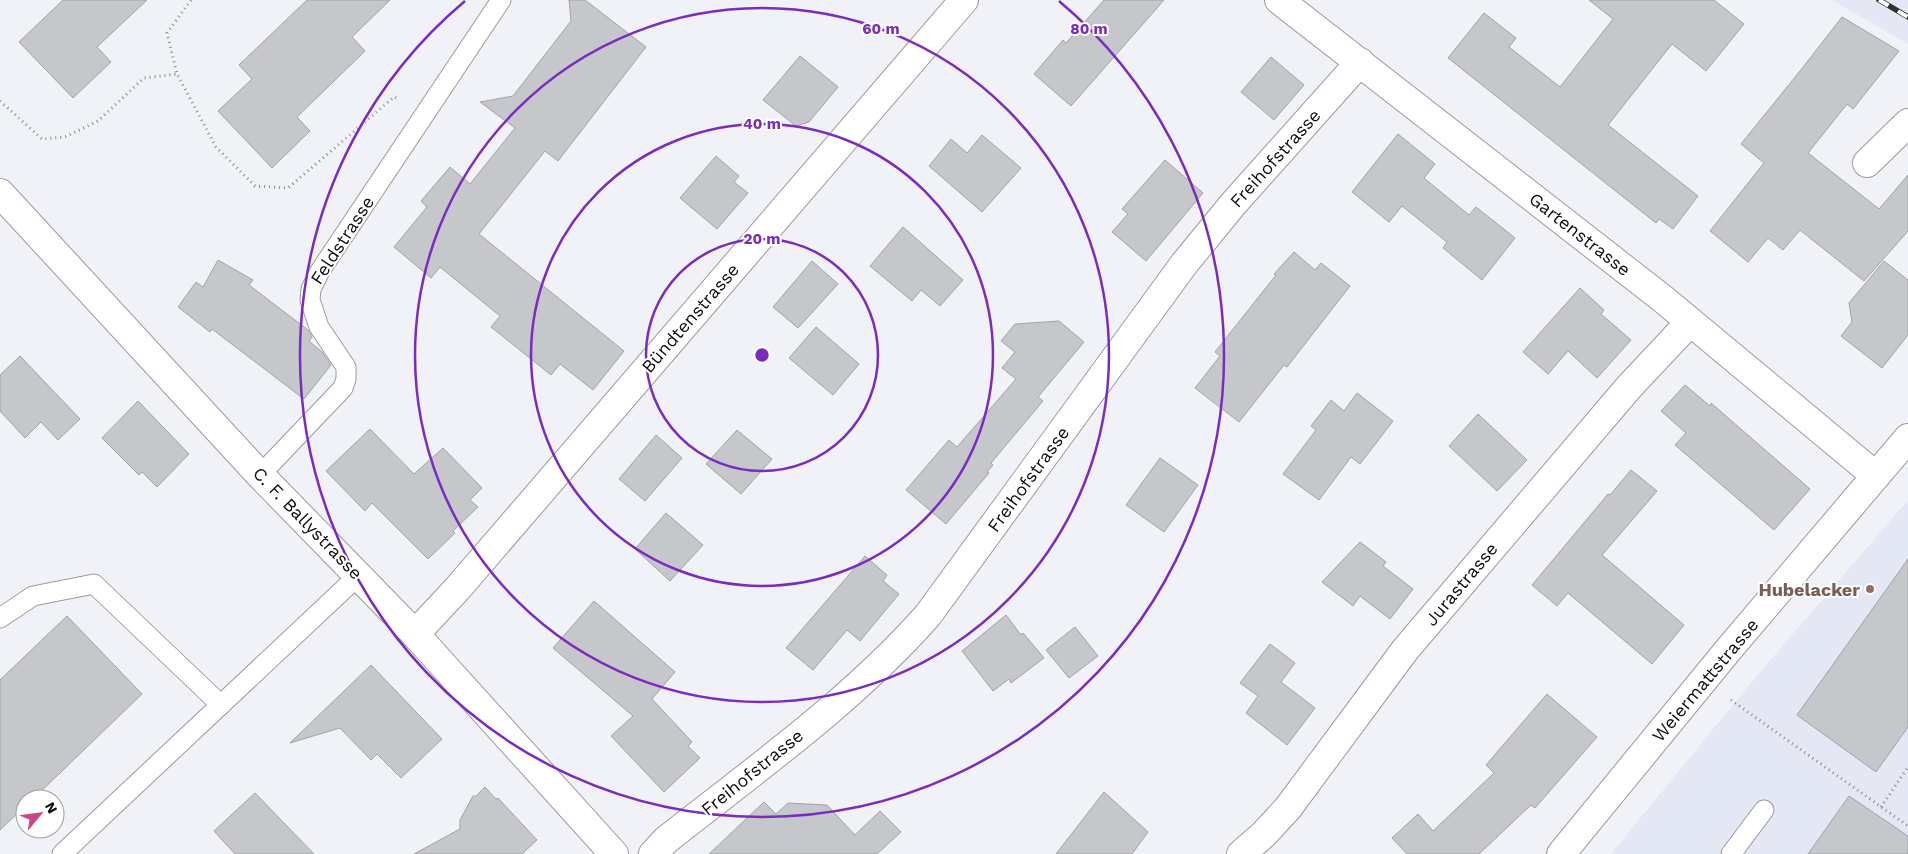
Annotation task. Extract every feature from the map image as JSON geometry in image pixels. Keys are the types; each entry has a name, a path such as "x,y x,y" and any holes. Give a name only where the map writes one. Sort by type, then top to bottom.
{"street":[{"name":"Bündtenstrasse","path":"415,634 465,581 964,0"},
{"name":"Gartenstrasse","path":"1279,0 1690,322 1876,476"},
{"name":"Freihofstrasse","path":"653,854 666,840 864,682 911,635 928,615 1184,264 1234,203 1360,62"},
{"path":"1867,163 1908,123"},
{"name":"C. F. Ballystrasse","path":"0,193 260,475 415,634 599,848"},
{"name":"Jurastrasse","path":"1241,854 1264,834 1288,808 1405,650 1629,387 1690,322"},
{"name":"Weiermattstrasse","path":"1561,854 1908,438"}],"lane":[{"name":"Feldstrasse","path":"260,475 344,388 346,367 319,327 310,300 311,289 320,271 501,0"},
{"path":"62,854 359,576"},
{"path":"0,618 33,596 94,584 221,705"},
{"path":"1731,854 1764,810"}],"path":[{"path":"191,0 167,33 177,74 216,147 255,186 288,188 394,98 431,106"},
{"path":"0,101 42,139 65,137 98,121 144,78 177,74"},
{"path":"1704,681 1908,826"},
{"path":"1880,807 1908,767"}],"shaded area":[{"path":"1832,0 1908,0 1908,44"},
{"name":"Hubelacker","path":"1908,500 1908,854 1611,854 1755,678"}],"building":[{"path":"63,0 147,0 97,47 111,62 73,98 19,42"},
{"path":"307,0 390,0 352,37 365,51 297,117 310,131 272,168 218,111 252,79 239,65"},
{"path":"569,0 585,0 646,47 558,161 545,151 479,234 624,351 593,390 560,364 551,375 491,327 500,316 440,267 431,278 394,247 427,207 421,201 450,167 470,184 515,128 480,102 513,96 571,21"},
{"path":"1104,0 1164,0 1071,106 1034,74 1063,40 1066,43"},
{"path":"1589,0 1714,0 1744,24 1706,71 1672,44 1608,125 1698,196 1673,229 1659,219 1656,223 1448,58 1484,13 1516,38 1509,47 1560,87 1613,19"},
{"path":"1842,17 1899,51 1853,109 1847,104 1808,153 1879,209 1908,175 1908,231 1864,281 1800,230 1783,250 1768,238 1748,262 1710,231 1764,163 1741,144"},
{"path":"800,56 838,87 809,122 796,126 763,100"},
{"path":"1271,57 1304,85 1274,120 1241,92"},
{"path":"1398,134 1435,164 1424,178 1469,215 1476,207 1515,238 1482,280 1443,248 1447,242 1402,206 1389,222 1352,192"},
{"path":"982,135 1021,168 982,212 929,166 951,139 967,153"},
{"path":"716,156 739,176 734,182 748,193 717,229 680,198"},
{"path":"1165,160 1203,193 1146,261 1112,232 1128,214 1122,209"},
{"path":"903,227 963,280 940,306 921,290 912,301 870,266"},
{"path":"1294,252 1315,270 1321,263 1350,286 1287,367 1284,365 1239,422 1195,388 1220,356 1215,352 1276,275 1274,274"},
{"path":"218,260 253,280 249,285 308,330 312,337 309,341 322,352 331,365 304,399 212,329 210,332 178,307 196,282 203,287"},
{"path":"812,261 838,284 798,328 773,307"},
{"path":"1884,261 1908,280 1908,335 1882,368 1841,336 1852,322 1849,303"},
{"path":"1580,288 1604,310 1601,314 1631,340 1597,378 1568,351 1548,374 1523,352"},
{"path":"1059,321 1084,342 1038,397 1043,401 991,463 993,465 987,472 989,473 946,524 906,490 949,440 957,447 1016,379 1002,368 1015,352 1001,341 1015,324"},
{"path":"816,327 859,364 833,395 789,358"},
{"path":"20,356 80,419 58,440 41,422 25,438 0,411 0,375"},
{"path":"1685,385 1710,406 1711,403 1810,489 1774,530 1675,445 1686,433 1661,411"},
{"path":"1357,393 1393,421 1360,464 1351,457 1319,500 1283,474 1316,430 1311,426 1331,400 1344,411"},
{"path":"138,401 189,454 157,487 142,472 139,475 102,438"},
{"path":"1478,414 1527,460 1497,491 1449,446"},
{"path":"370,429 414,474 443,448 482,488 470,500 478,507 428,559 372,503 365,511 326,471"},
{"path":"737,430 772,459 741,494 706,464"},
{"path":"656,435 682,458 645,501 619,479"},
{"path":"1160,458 1198,485 1164,532 1126,505"},
{"path":"1631,470 1657,491 1602,555 1684,625 1652,664 1568,593 1557,606 1532,585 1608,494 1610,495"},
{"path":"666,513 703,545 670,581 635,549"},
{"path":"1360,542 1386,562 1383,566 1413,589 1390,619 1360,596 1353,606 1322,582"},
{"path":"865,556 887,575 883,581 899,594 860,641 847,630 813,670 786,648"},
{"path":"1908,559 1908,727 1876,772 1797,715"},
{"path":"594,601 675,672 652,699 692,742 688,746 700,758 664,792 611,736 633,716 553,648"},
{"path":"1006,615 1021,635 1023,633 1044,658 1011,683 1009,679 993,691 962,651"},
{"path":"67,616 142,694 43,789 15,789 15,816 0,830 0,680"},
{"path":"1075,627 1098,656 1069,678 1046,650"},
{"path":"1270,644 1295,663 1281,682 1315,708 1287,745 1246,713 1258,696 1240,683"},
{"path":"371,665 442,739 401,778 377,754 371,760 340,728 290,743"},
{"path":"1547,694 1597,737 1535,808 1531,805 1479,854 1407,854 1392,838 1418,814 1433,831 1494,773 1486,765"},
{"path":"485,787 496,799 498,798 537,840 522,854 414,854 460,829 460,820 473,796 476,796"},
{"path":"1104,792 1148,832 1132,854 1056,854"},
{"path":"255,793 314,854 235,854 214,831"},
{"path":"1849,796 1908,836 1908,854 1808,854"},
{"path":"764,802 776,814 788,803 827,805 855,835 880,811 901,832 877,854 709,854"}],"railway":[{"path":"1879,0 1908,17"}],"place":[{"name":"Hubelacker","path":"1870,589"}]}
